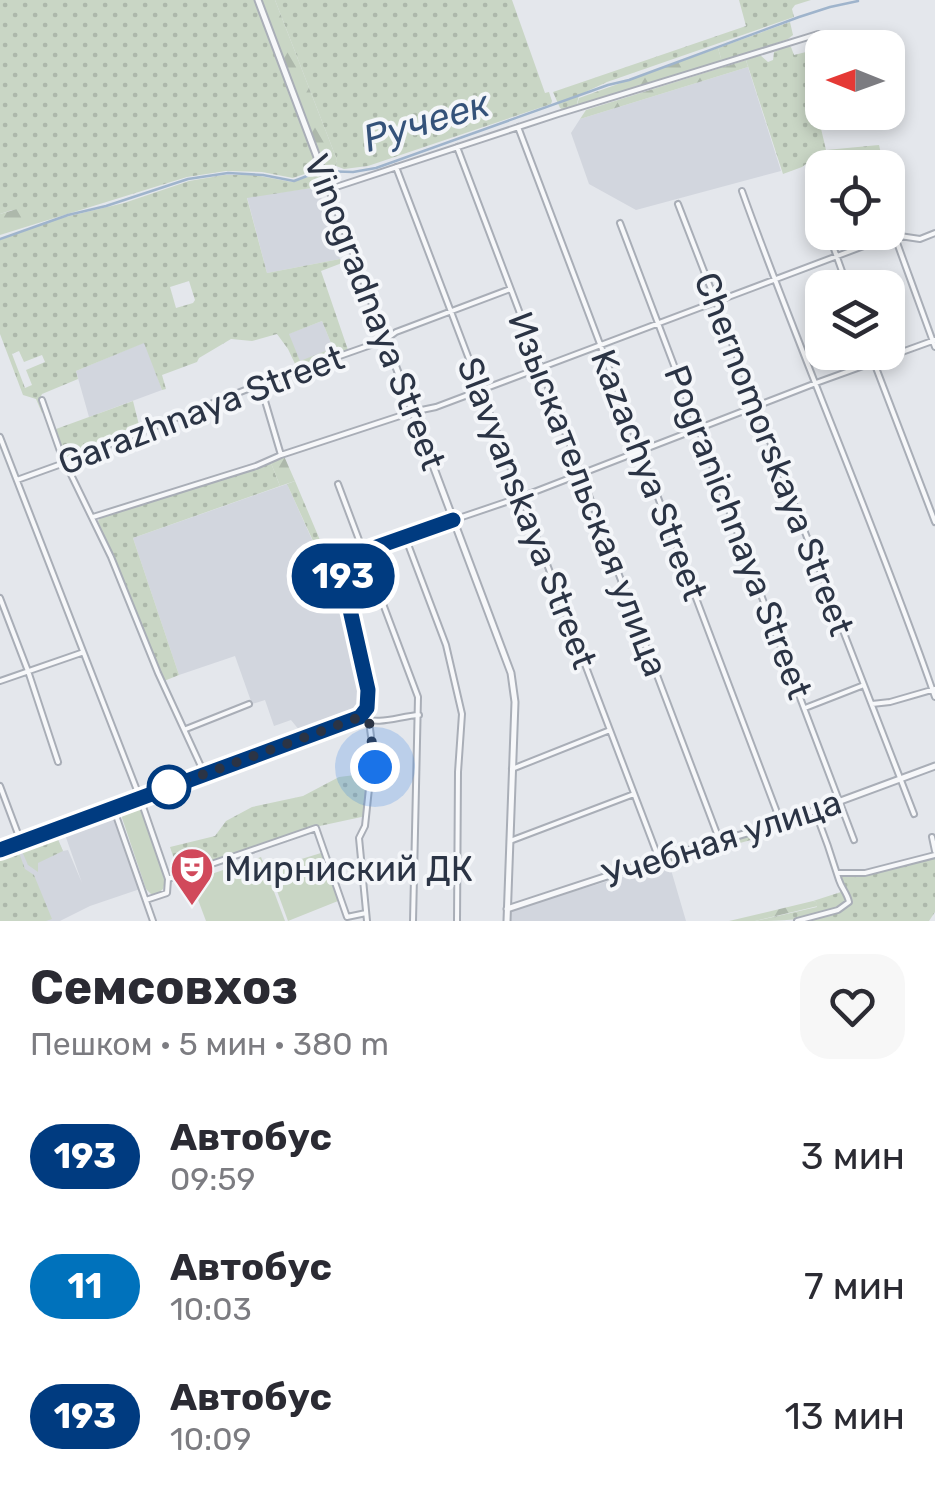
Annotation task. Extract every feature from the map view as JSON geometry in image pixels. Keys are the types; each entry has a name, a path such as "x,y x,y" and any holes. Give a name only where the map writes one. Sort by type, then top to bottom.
{"street":[{"name":"Vinogradnaya Street","path":"258,0 511,673 514,702 507,921"},
{"path":"330,189 805,38"},
{"name":"Kazachya Street","path":"518,127 780,823"},
{"name":"Изыскательская улица","path":"457,147 720,842"},
{"name":"Slavyanskaya Street","path":"396,168 658,859"},
{"path":"742,191 935,697"},
{"name":"Chernomorskaya Street","path":"678,204 914,814"},
{"name":"Pogranichnaya Street","path":"620,224 854,840"},
{"path":"905,237 920,239 935,233"},
{"path":"834,250 841,270"},
{"path":"93,518 412,412 436,408 850,250"},
{"path":"899,250 934,343 905,353"},
{"name":"Garazhnaya Street","path":"17,480 510,288"},
{"path":"0,850 360,717 367,708 368,690 342,569 348,557 521,497 854,370"},
{"path":"877,370 935,522"},
{"path":"260,384 281,456"},
{"path":"42,400 61,454 112,557 162,683 205,774"},
{"path":"0,437 168,879 167,893 146,900"},
{"path":"338,484 418,697 413,921"},
{"path":"406,538 446,646 462,714 457,921"},
{"path":"0,598 58,762"},
{"path":"0,680 83,652"},
{"path":"804,708 864,685"},
{"path":"872,704 934,689"},
{"path":"186,729 250,704"},
{"path":"360,717 369,721 419,715"},
{"path":"367,921 359,838 365,826 375,767 369,721"},
{"path":"512,768 610,730"},
{"name":"Учебная улица","path":"508,909 780,823 935,766"},
{"path":"0,786 21,842"},
{"path":"510,841 634,794"},
{"path":"114,807 152,921"},
{"path":"798,921 838,910 849,898 815,811"},
{"path":"168,879 316,828 347,917 366,913"},
{"path":"838,874 866,872 935,853 932,837"}],"shaded area":[{"path":"748,67 781,171 636,210 589,184 571,133 580,119"},
{"path":"318,187 340,259 267,273 247,197"},
{"path":"322,321 333,348 300,362 288,334"},
{"path":"145,342 162,390 89,417 76,371"},
{"path":"287,484 346,615 364,691 357,715 304,736 291,720 274,726 265,700 252,704 235,656 179,675 133,538"},
{"path":"113,811 140,889 60,921 0,921 0,857 56,835 63,851 68,850 82,883 63,829"},
{"path":"669,863 686,921 510,921 511,910"}],"green space":[{"path":"0,0 255,0 319,169 293,178 226,171 187,177 32,225 12,210 0,214"},
{"path":"262,0 275,0 337,160 336,166 324,166"},
{"path":"275,0 512,0 551,104 368,166 336,166 337,160"},
{"path":"739,0 811,0 795,5 794,17 607,82 579,95 576,108 560,108 553,92 746,26"},
{"path":"790,22 793,35 788,39 722,62 718,48"},
{"path":"788,46 794,55 805,52 805,130 821,130 826,150 805,150 805,165 783,174 746,60 760,55 768,62 773,60 774,52"},
{"path":"718,48 722,62 576,108 579,98"},
{"path":"746,60 748,67 580,119 586,110"},
{"path":"879,145 880,150 826,150"},
{"path":"321,173 323,180 317,181 318,187 247,198 267,273 340,259 342,263 321,271 348,350 296,366 277,334 252,341 231,339 197,362 162,375 166,389 162,390 144,343 76,371 78,379 42,394 42,413 36,399 23,395 0,334 0,240 57,219 124,203 189,181 254,175 292,182","holes":["189,281 195,300 176,308 170,287","322,321 333,348 300,361 289,334","19,351 24,362 42,355 45,362 26,370 32,385 25,388 12,354"]},
{"path":"24,207 32,225 0,235 0,214"},
{"path":"133,401 139,425 72,452 72,458 62,452 56,429"},
{"path":"139,425 138,431 72,458 72,452"},
{"path":"284,456 295,481 280,486 271,463"},
{"path":"271,463 280,486 133,538 179,675 164,681 98,521"},
{"path":"295,481 325,552 319,554 287,484"},
{"path":"371,773 366,816 315,827 179,874 170,847 215,836 226,821 252,807 303,796 339,777"},
{"path":"139,800 165,881 157,894 146,889 119,809"},
{"path":"766,830 768,835 669,863 666,859"},
{"path":"56,835 63,851 38,863 38,872 28,865 21,849"},
{"path":"18,850 25,869 34,875 52,919 0,921 0,857"},
{"path":"321,853 338,901 288,921 269,869"},
{"path":"261,857 285,921 206,921 191,881"},
{"path":"935,857 935,912 929,921 805,921 839,911 850,903 840,876"},
{"path":"841,889 847,902 826,913 791,920 755,921 817,907 813,901"},
{"path":"813,901 818,906 755,921 729,921"}],"waterway":[{"name":"Ручеек","path":"0,239 188,179 228,173 294,181 320,171 376,168 799,17 858,1"}],"bus line":[{"name":"193","path":"0,850 360,717 367,708 368,690 342,564 348,557 453,520"}],"place":[{"name":"Мирниский ДК","path":"192,907"}],"route":[{"path":"169,787 360,717 369,721 375,767"}]}
